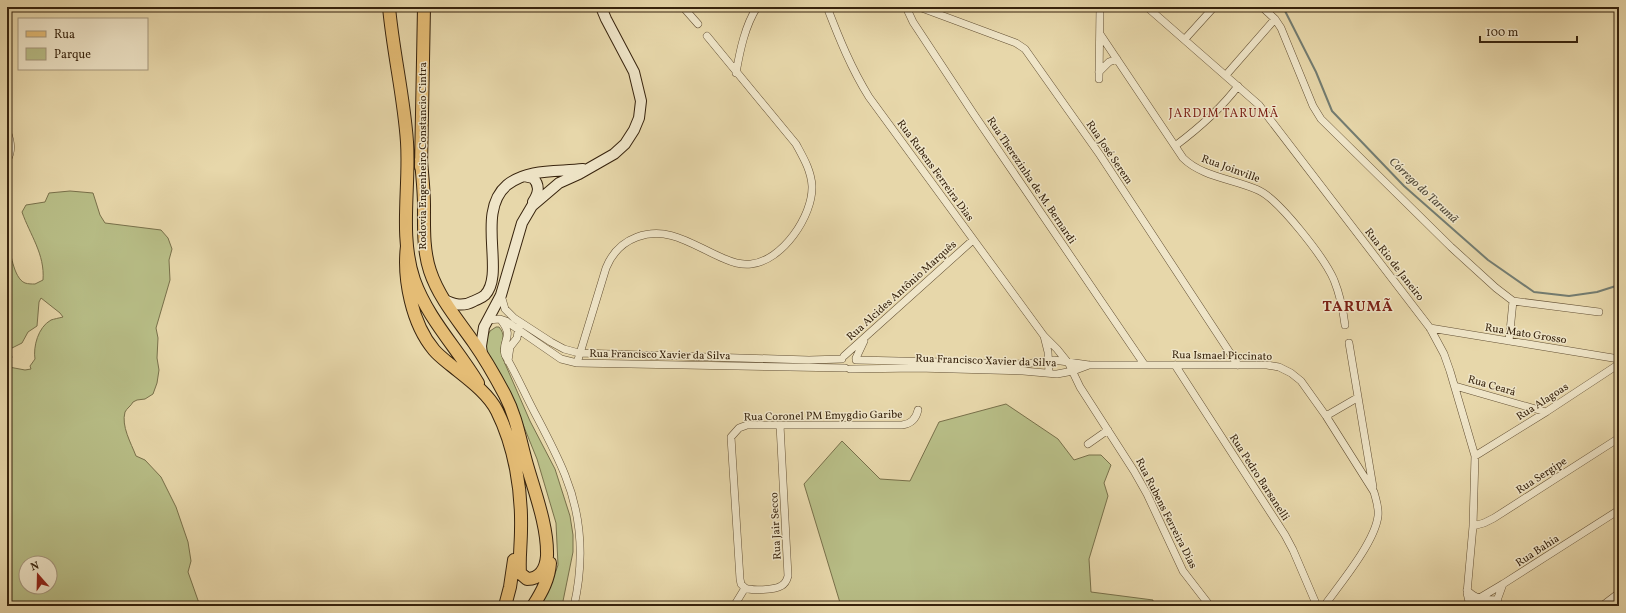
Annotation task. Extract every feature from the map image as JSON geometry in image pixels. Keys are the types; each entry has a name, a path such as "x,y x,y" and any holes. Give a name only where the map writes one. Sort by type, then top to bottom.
{"main road":[{"name":"Rodovia Engenheiro Constancio Cintra","path":"389,7 391,31 407,140 408,159 406,233 414,280 431,317 470,370 485,396 505,446 513,479 515,499 515,557 505,606"},
{"path":"394,7 397,40 409,110 413,158 411,241 417,272 431,317"},
{"path":"418,7 417,116 421,136"},
{"name":"Rodovia Engenheiro Constancio Cintra","path":"424,7 421,136 421,255 429,283 443,310 499,394 520,441 539,494 550,540 549,574 533,606"},
{"path":"532,206 559,183 607,159 625,144 634,130 639,118 639,90 634,72 601,7"},
{"path":"407,246 405,263 410,297 428,342 434,350 474,384 497,411 514,462 521,511 520,572 524,578 532,579 540,575 545,565 547,556 546,543 540,510 520,441 518,426 513,412 483,356 443,299 430,270 425,248 424,192 421,160"},
{"path":"443,299 451,304 462,305 484,296 488,290 491,282 492,270 492,217 494,206 499,194 506,186 524,176 536,172 587,168"},
{"path":"483,356 481,346 482,334 487,320 501,294 522,223 537,195 538,186 533,178 524,176"}],"street":[{"path":"683,7 698,24"},
{"path":"736,73 741,48 757,7"},
{"name":"Rua Rubens Ferreira Dias","path":"827,7 844,52 856,77 869,97 1044,336 1067,361 1080,387 1134,471 1183,571 1210,606"},
{"name":"Rua Therezinha de M. Bernardi","path":"906,7 913,22 973,113 1144,364"},
{"name":"Rua José Serem","path":"919,7 1016,42 1025,49 1100,155 1238,365"},
{"path":"1100,7 1099,76 1109,62 1117,59"},
{"path":"1142,7 1148,9"},
{"path":"1185,40 1214,7"},
{"path":"1262,7 1275,19 1281,28 1313,106 1321,118 1452,247 1496,288 1513,301 1599,312"},
{"name":"Rua Rio de Janeiro","path":"1148,9 1259,105 1430,328 1444,354 1455,386 1475,456 1473,526 1467,590 1468,605"},
{"path":"1226,75 1275,19"},
{"name":"Rua Joinville","path":"1100,34 1183,158 1190,165 1260,190 1271,198 1286,213 1327,268 1334,280 1341,300 1345,325"},
{"path":"577,363 609,260 622,245 645,234 656,233 675,236 738,264 751,264 767,259 781,249 791,239 803,219 811,199 812,186 810,172 796,144 707,36"},
{"path":"1175,146 1200,128 1220,109 1238,86"},
{"path":"7,131 12,147 10,156 7,160"},
{"name":"Rua Alcides Antônio Marquês","path":"843,358 973,240"},
{"name":"Rua Francisco Xavier da Silva","path":"501,294 505,309 519,321 564,349 579,353 810,360 843,358"},
{"path":"1509,341 1513,301"},
{"path":"487,320 500,319 507,329 508,334 504,352 560,462 574,500 579,529 581,558 578,587 574,606"},
{"name":"Rua Francisco Xavier da Silva","path":"500,319 506,321 561,359 577,363 917,368 1049,373 1065,373 1073,371"},
{"path":"508,361 510,347 517,338 519,321"},
{"name":"Rua Mato Grosso","path":"1430,328 1619,359"},
{"path":"1044,336 1048,347 1049,373"},
{"path":"517,338 531,338"},
{"path":"856,359 850,354 843,358 842,364 847,368 854,367 856,359 866,338"},
{"path":"1348,343 1374,492"},
{"name":"Rua Francisco Xavier da Silva","path":"856,359 1025,364 1054,360 1067,361"},
{"path":"871,368 872,360"},
{"name":"Rua Ismael Piccinato","path":"1067,361 1089,365 1267,365 1291,373 1301,381 1326,416 1374,492 1378,504 1378,516 1365,548 1324,606"},
{"name":"Rua Alagoas","path":"1475,456 1619,364"},
{"name":"Rua Ismael Piccinato","path":"1073,371 1089,365"},
{"name":"Rua Pedro Barsanelli","path":"1175,365 1285,535 1317,606"},
{"name":"Rua Rubens Ferreira Dias","path":"1065,373 1080,387"},
{"name":"Rua Ceará","path":"1455,386 1546,412"},
{"path":"1326,416 1357,398"},
{"name":"Rua Coronel PM Emygdio Garibe","path":"745,588 741,584 740,579 731,437 735,430 743,426 902,425 908,424 914,419 918,410"},
{"name":"Rua Jair Secco","path":"745,588 751,590 776,588 784,584 788,576 780,425"},
{"path":"1088,444 1108,430"},
{"name":"Rua Sergipe","path":"1473,526 1494,518 1619,438"},
{"name":"Rua Bahia","path":"1468,605 1480,599 1619,510"},
{"path":"1467,590 1472,595 1480,599 1496,603 1503,584"},
{"path":"734,606 745,588"},
{"path":"1602,606 1619,593"}],"green space":[{"path":"70,191 93,193 100,215 105,223 161,230 168,238 172,249 169,260 170,280 156,328 158,338 157,358 159,370 157,383 153,394 145,399 133,402 127,409 125,412 124,423 136,456 145,460 161,477 176,507 188,542 191,561 188,572 200,606 7,606 7,240 15,270 21,280 25,283 35,284 43,280 42,262 22,212 26,205 45,202 49,193","holes":["41,298 63,317 46,323 40,332 36,343 35,359 30,366 31,369 25,370 9,367 8,365 12,357 9,351 22,343 28,332 37,326 39,302"]},
{"path":"496,327 499,327 503,335 501,349 503,359 530,421 555,469 570,516 573,535 573,552 562,606 539,606 551,585 558,565 556,523 537,459 522,422 486,351 487,337 490,331"},
{"path":"1006,404 1058,439 1074,460 1089,455 1101,455 1111,465 1104,483 1108,496 1089,559 1091,592 1153,600 1153,606 841,606 804,484 842,441 880,479 910,481 939,422"}],"waterway":[{"name":"Córrego do Tarumã","path":"1283,7 1316,72 1332,111 1404,186 1488,260 1534,292 1569,296 1597,292 1619,285"}],"district":[{"name":"JARDIM TARUMÃ","path":"1224,113"},
{"name":"TARUMÃ","path":"1358,306"}]}
